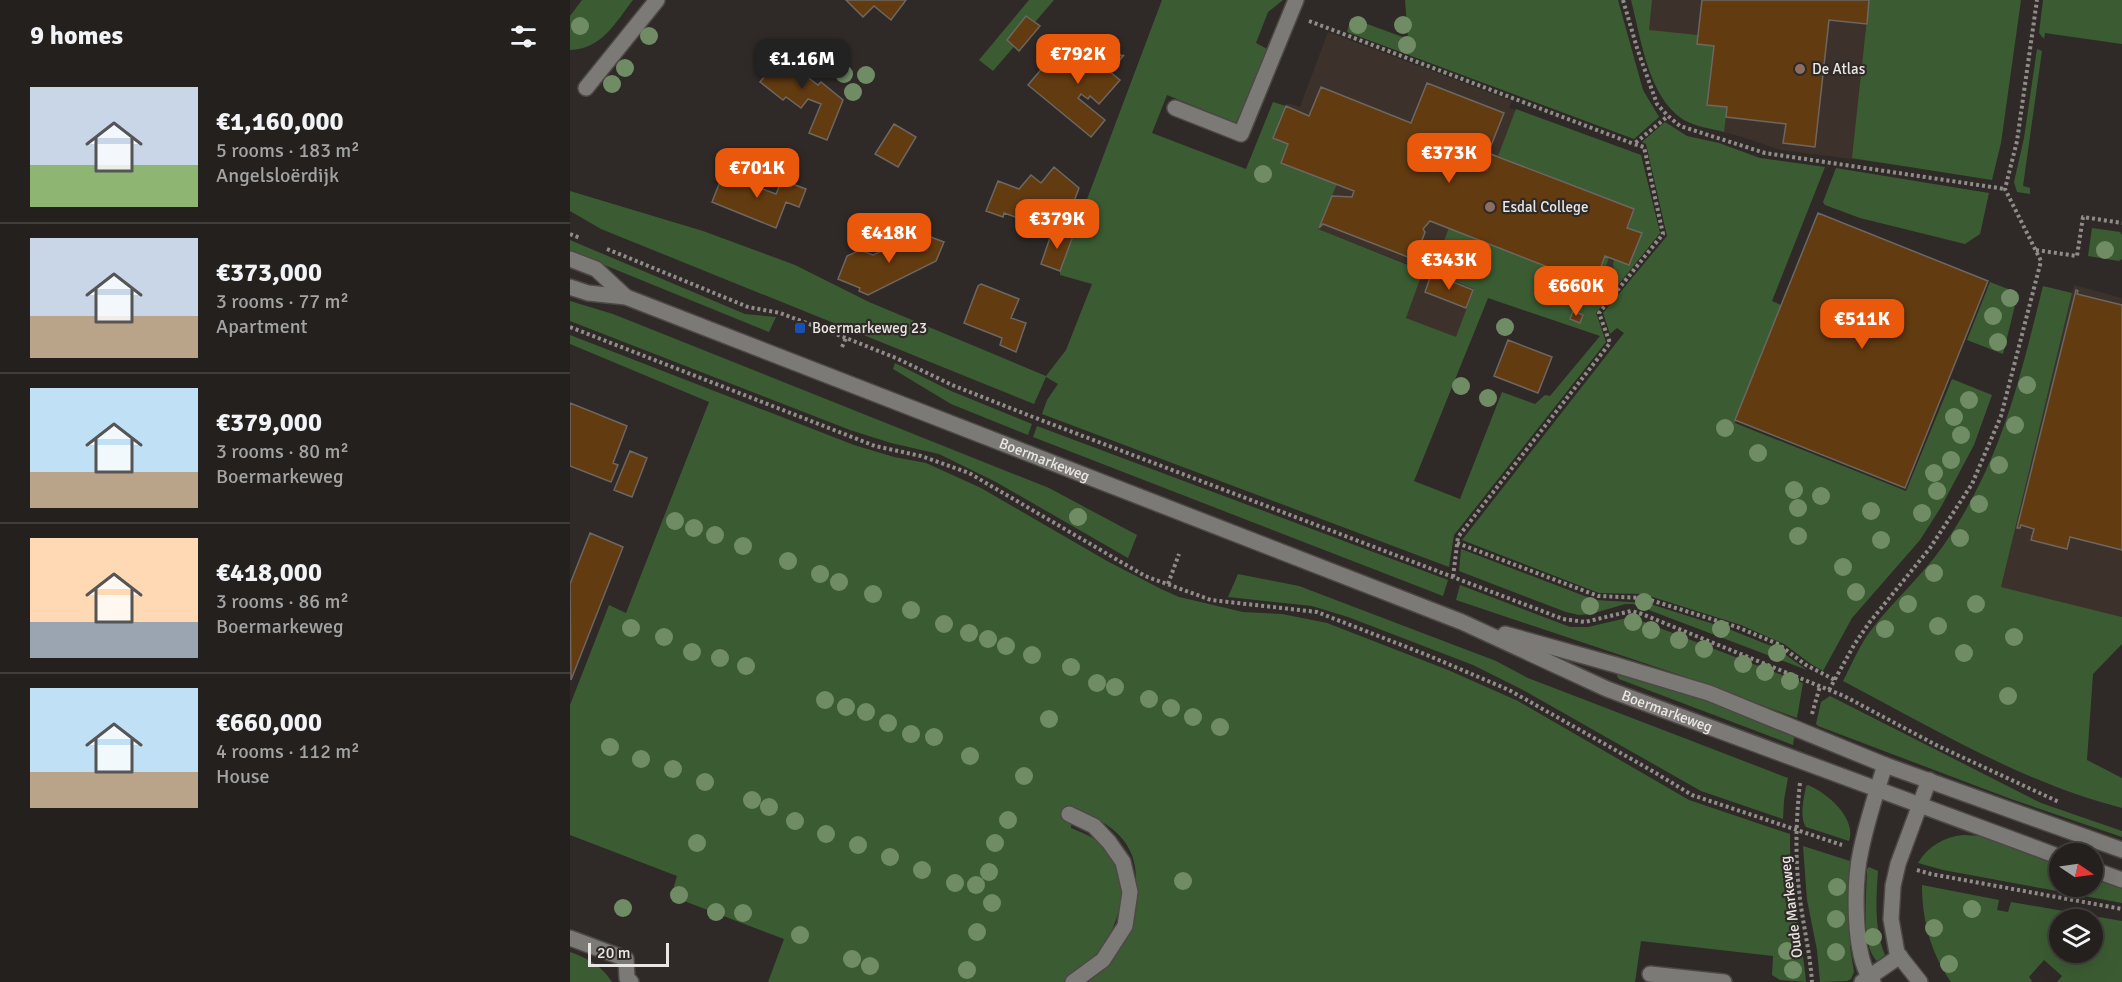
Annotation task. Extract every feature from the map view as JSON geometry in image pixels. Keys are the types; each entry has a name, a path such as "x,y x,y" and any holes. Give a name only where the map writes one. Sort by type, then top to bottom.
{"street":[{"path":"586,88 657,0"},
{"path":"1175,108 1241,134 1293,7"},
{"name":"Boermarkeweg","path":"570,259 596,269 626,297"},
{"name":"Boermarkeweg","path":"570,288 588,293 626,297 1462,622 1607,689 2049,853"},
{"name":"Boermarkeweg","path":"1462,622 1709,693 1885,765 2122,850"},
{"path":"1885,765 1860,852 1857,892 1858,944 1868,981 1900,956"},
{"path":"1920,982 1897,953 1891,919 1893,886 1898,864 1929,780"},
{"path":"1069,814 1094,826 1109,842 1123,862 1130,892 1125,926 1103,960 1074,982"},
{"path":"2103,873 2122,880"},
{"path":"570,938 626,959 627,978 631,982"},
{"path":"1650,974 1724,982"}],"path":[{"path":"1623,0 1657,104 1680,126 1765,153 2005,189"},
{"path":"1829,690 1869,622 1930,548 1972,484 2001,416 2041,261 2005,189 2017,141 2037,0"},
{"path":"1293,7 1644,147 1663,234 1599,313 1610,343 1458,537 1453,577"},
{"path":"1634,144 1668,116"},
{"path":"2036,250 2077,256 2083,217 2122,223"},
{"path":"570,234 586,240"},
{"path":"605,248 748,307 780,313 846,338 1033,417 1563,619 1585,622 1631,611 1642,614 1829,690 1938,746 2062,803"},
{"path":"570,327 874,446 921,456 969,473 1144,576 1211,600 1317,612 1368,632 1509,690 1692,795 1860,852"},
{"path":"842,347 846,338"},
{"path":"1457,543 1598,596 1644,598 1737,627 1778,644 1806,665 1835,680"},
{"path":"1168,584 1179,554"},
{"name":"Oude Markeweg","path":"1795,829 1799,891 1812,982"},
{"path":"1898,864 1931,874 2122,909"}],"shaded area":[{"name":"De Atlas","path":"1652,0 1951,0 1890,164 1781,150 1739,136 1697,126 1648,30"},
{"name":"Esdal College","path":"1328,32 1512,101 1509,108 1641,155 1660,233 1596,313 1603,333 1600,335 1488,298 1470,343 1406,318 1423,270 1317,229 1281,163 1273,138 1287,103 1300,107"},
{"path":"2074,285 2122,298 2122,617 2001,587"}],"green space":[{"path":"582,0 633,0 614,26 599,40 581,49 570,50 570,16"},
{"path":"1029,0 1054,0 993,71 979,60"},
{"path":"1162,0 1283,0 1268,12 1256,43 1269,50 1236,123 1167,95 1152,133 1246,169 1273,102 1286,106 1273,138 1288,144 1281,163 1337,184 1318,229 1423,271 1406,318 1456,337 1474,289 1432,272 1449,228 1594,284 1605,256 1609,257 1606,266 1613,292 1596,313 1606,342 1454,535 1449,567 1042,414 1047,400 1058,384 1046,377 1034,404 601,229 570,211 570,191 703,231 795,265 869,302 1046,376 1066,350 1092,284 1060,275","holes":["1488,298 1600,336 1550,396 1545,395 1535,404 1502,392 1460,499 1414,481"]},
{"path":"1405,0 1618,0 1643,90 1659,117 1634,139 1347,32 1351,18 1408,39"},
{"path":"1631,0 1652,0 1649,30 1698,35 1697,44 1714,46 1707,104 1727,107 1724,132 1684,120 1662,97 1648,66"},
{"path":"1869,0 2021,0 2001,143 1992,180 1852,158"},
{"path":"2043,0 2122,0 2122,44 2045,33 2044,39 2039,33"},
{"path":"2037,49 2042,51 2023,186 2030,188 2030,194 2017,192 2014,182 2024,138"},
{"path":"1516,109 1641,155 1660,233 1618,285 1614,260 1629,265 1642,234 1627,228 1634,209 1498,156"},
{"path":"1665,122 1687,136 1719,143 1760,158 1825,167 1772,301 1781,305 1735,423 1906,491 1952,379 1992,395 1974,445 1941,507 1920,540 1852,618 1823,671 1784,644 1741,625 1643,594 1599,593 1462,540 1624,333 1617,328 1610,334 1603,313 1667,236 1646,144 1642,142"},
{"path":"1836,168 1989,193 1980,234 1965,244 1860,218 1825,205 1823,202"},
{"path":"2092,228 2120,232 2122,259 2119,261 2088,256"},
{"path":"570,240 745,314 776,317 769,332 570,251"},
{"path":"1990,282 2018,293 2003,354 1967,340"},
{"path":"2043,286 2072,293 2001,587 2122,617 2122,644 2093,674 2087,760 2122,778 2122,808 2049,784 2014,769 1843,681 1868,635 1943,546 1980,484 2006,421"},
{"path":"570,301 613,314 1049,488 1137,535 1128,558 996,482 939,454 891,443 850,430 570,321"},
{"path":"570,335 854,445 894,457 926,463 981,488 1107,561 1179,597 1243,612 1282,614 1327,623 1448,670 1518,701 1689,800 1790,834 1793,890 1806,982 1780,980 1772,975 1773,956 1641,941 1635,982 1088,982 1107,967 1120,947 1131,914 1136,876 1134,861 1128,847 1119,836 1107,825 1073,809 1071,828 1104,846 1113,856 1122,882 1119,910 1109,937 1090,962 1064,982 768,982 784,939 671,896 677,876 570,835 570,705 609,605 626,613 709,402 570,344"},
{"path":"895,363 951,391 1032,424 1028,435 951,404 893,369"},
{"path":"1037,426 1448,580 1443,596 1033,437"},
{"path":"1461,549 1595,600 1647,603 1726,628 1776,648 1807,670 1633,604 1625,604 1591,614 1579,615 1566,612 1459,571"},
{"path":"1238,574 1299,586 1496,661 1528,678 1788,778 1783,819 1701,791 1523,690 1473,665 1348,617 1312,606 1228,597"},
{"path":"1460,585 1570,627 1588,627 1631,617 1803,683 1797,718 1683,676 1456,600"},
{"path":"1617,673 1715,702 1795,732 1793,745 1619,679"},
{"path":"1830,696 2041,803 2122,831 2122,837 2011,799 1818,726 1816,724 1821,702"},
{"path":"1808,785 1824,794 1845,815 1849,824 1849,841 1806,827 1803,807"},
{"path":"1963,835 1982,836 2049,859 2049,890 1943,870 1918,863 1937,843"},
{"path":"1803,846 1850,861 1850,947 1854,972 1851,979 1847,981 1820,982 1817,950 1807,900"},
{"path":"1869,867 1878,871 1877,924 1885,955 1877,961 1868,943 1866,931 1867,869"},
{"path":"2103,878 2122,885 2122,903 2089,897 2103,897"},
{"path":"1922,885 1999,900 1997,910 2008,912 2011,902 2052,909 2049,909 2049,963 2103,963 2103,918 2122,921 2122,982 2057,982 2062,976 2044,960 2029,977 2031,982 1951,982 1933,948 1924,911"},
{"path":"570,952 594,963 612,982 570,982"}],"building":[{"path":"846,0 906,0 891,20 874,6 863,17"},
{"path":"1702,0 1869,0 1867,24 1829,20 1815,147 1783,143 1786,124 1726,117 1727,107 1707,105 1714,46 1697,44"},
{"path":"1026,16 1040,26 1019,51 1007,40"},
{"path":"1106,42 1122,56 1124,55 1110,72 1120,80 1099,104 1090,96 1088,99 1081,94 1078,98 1105,120 1091,137 1028,85 1045,65 1042,62 1045,63 1059,46 1085,67"},
{"path":"794,50 810,63 806,76 818,85 821,82 843,100 827,140 809,133 821,104 808,99 801,108 786,97 783,100 760,82 769,71 762,66 773,53 785,62"},
{"path":"1427,83 1504,113 1488,153 1634,209 1627,228 1642,233 1629,265 1605,256 1594,285 1430,221 1423,229 1425,232 1413,265 1413,259 1323,224 1319,228 1332,196 1352,197 1354,191 1281,163 1288,144 1273,138 1286,106 1309,116 1321,87 1411,123"},
{"path":"894,124 916,137 898,167 875,154"},
{"path":"1054,167 1079,188 1067,220 1042,211 1028,226 1020,223 1021,219 1004,213 1003,217 986,211 998,181 1019,189 1031,175 1041,183"},
{"path":"723,174 776,194 782,180 806,189 799,207 786,202 776,228 712,202"},
{"path":"1818,213 1988,281 1905,488 1735,420"},
{"path":"1053,229 1073,236 1060,271 1041,264"},
{"path":"928,236 944,242 936,261 868,295 859,291 860,288 838,279 847,256 860,250 873,255 905,241 907,246"},
{"path":"1426,271 1473,290 1466,308 1425,292 1431,275"},
{"path":"981,284 1019,299 1011,318 1026,323 1016,352 1000,345 1002,338 964,323 978,286"},
{"path":"2076,290 2077,294 2122,305 2122,550 2070,537 2067,549 2031,540 2034,529 2021,525 2017,528"},
{"path":"1573,311 1583,315 1580,323 1570,319"},
{"path":"1508,340 1552,357 1538,393 1494,376"},
{"path":"570,403 627,426 613,463 618,465 611,482 570,466"},
{"path":"630,451 647,458 632,497 614,490"},
{"path":"590,533 623,547 571,680 570,584"}],"place":[{"name":"De Atlas","path":"1800,69"},
{"name":"Esdal College","path":"1490,207"},
{"name":"Boermarkeweg 23","path":"800,328"}]}
